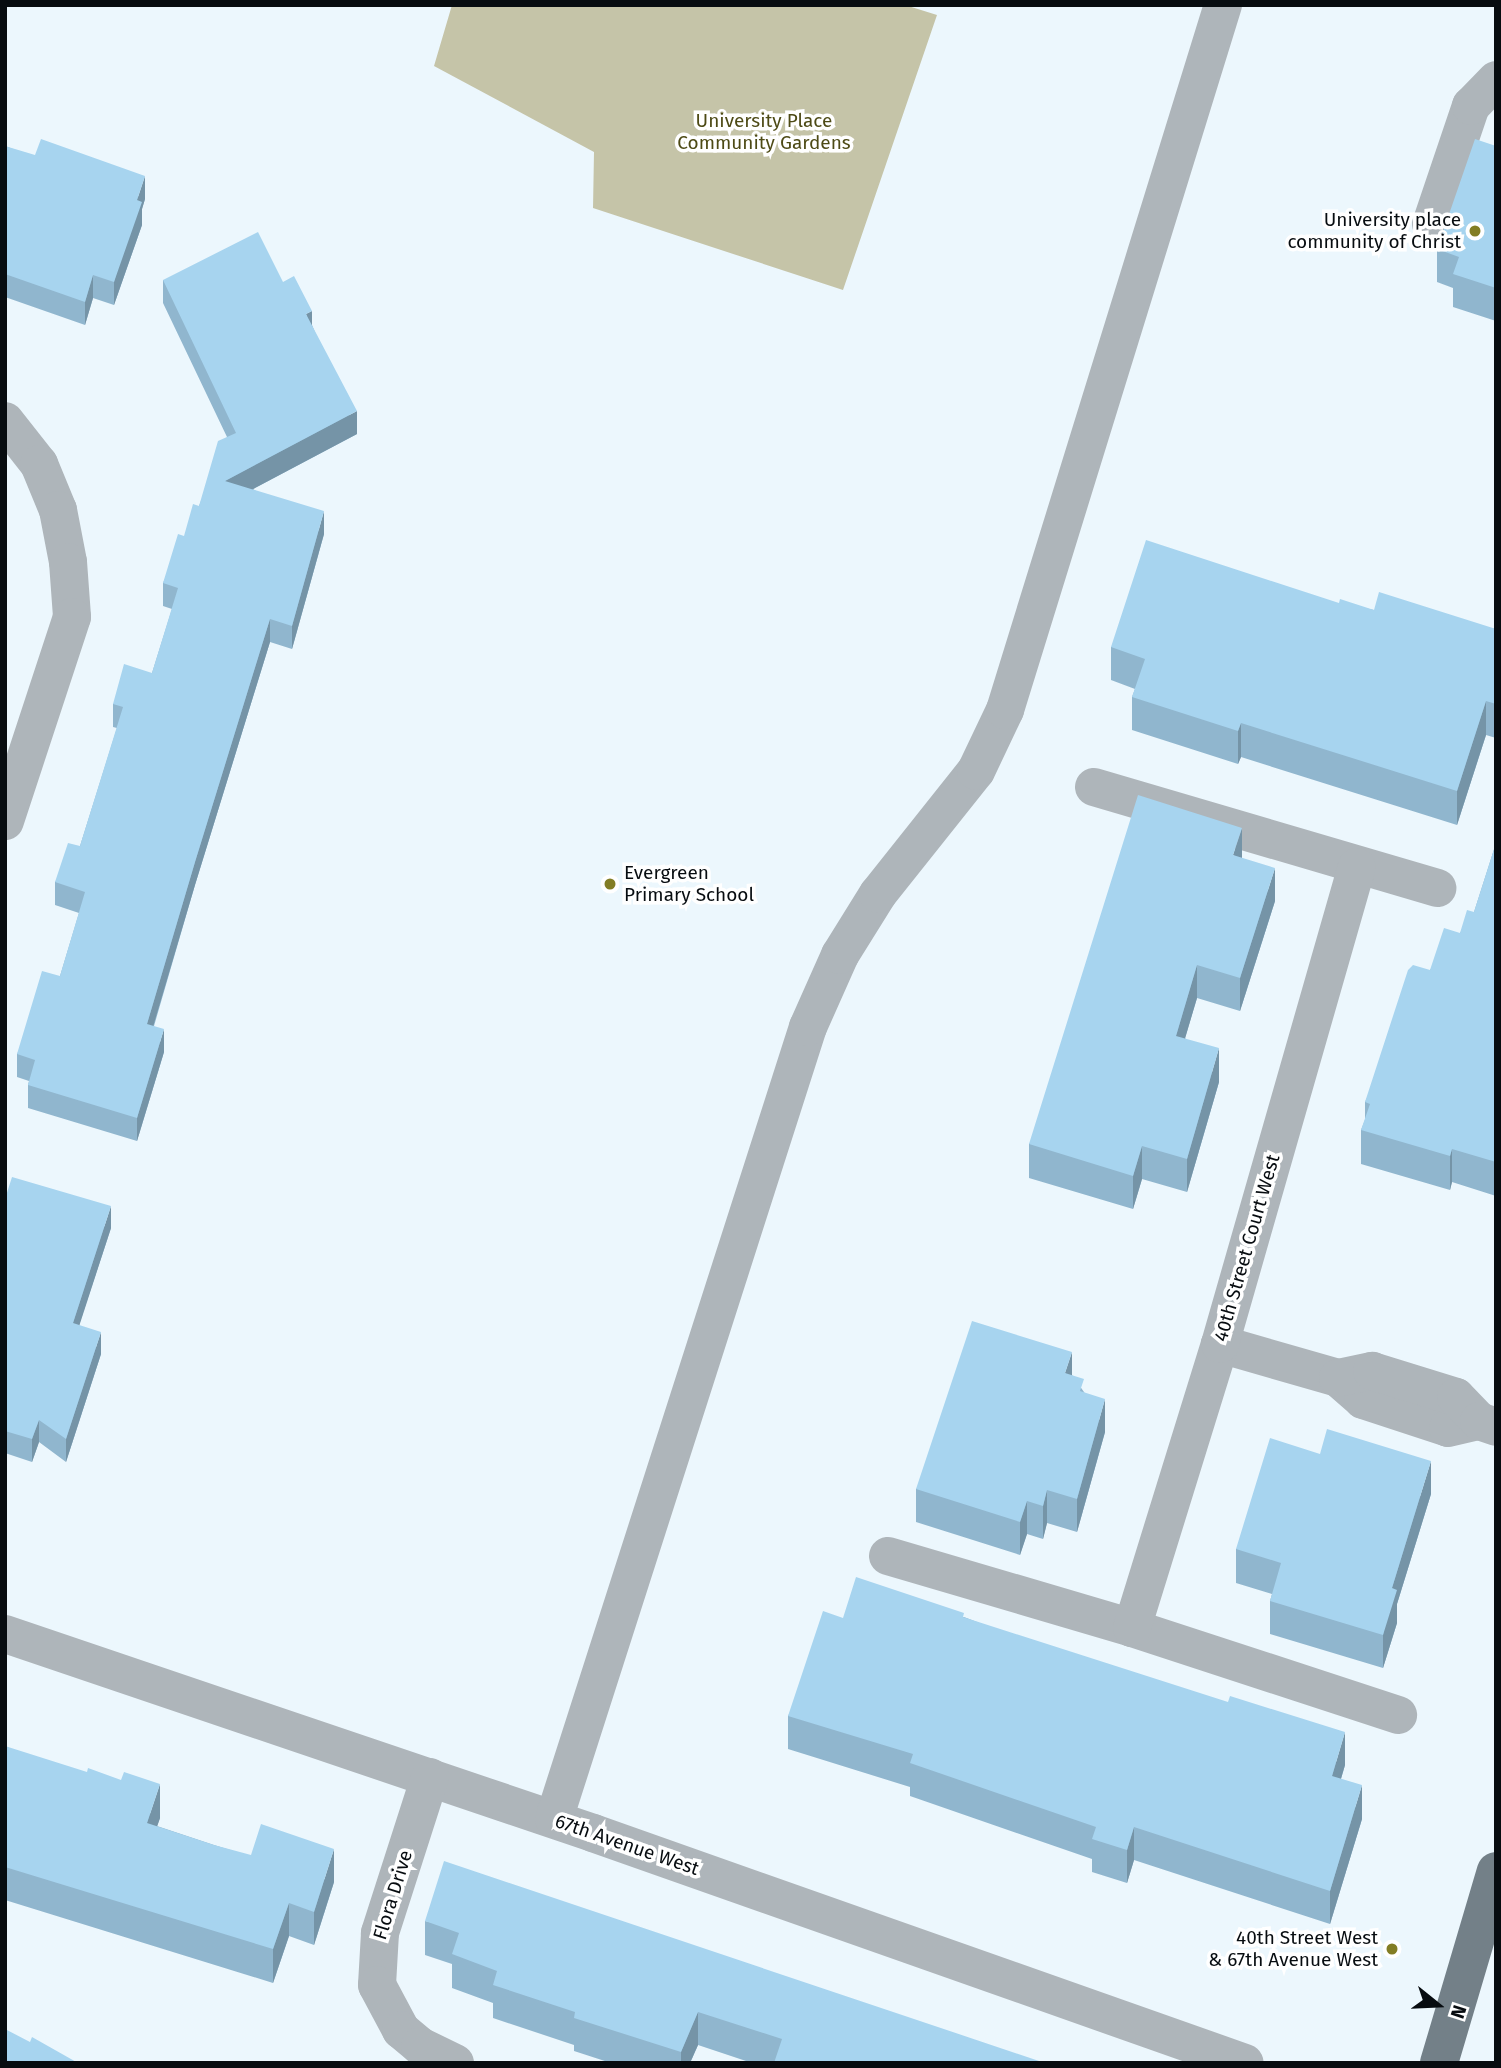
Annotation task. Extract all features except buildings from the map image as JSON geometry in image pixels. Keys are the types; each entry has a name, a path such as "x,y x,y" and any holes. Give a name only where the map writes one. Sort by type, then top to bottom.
{"main road":[{"path":"1439,2063 1496,1871"}],"street":[{"path":"554,1819 808,1027 840,955 878,894 976,771 1005,710 1223,5"},
{"path":"1431,224 1471,106 1496,80"},
{"path":"5,421 39,464 58,510 68,562 72,617 5,821"},
{"path":"1094,787 1357,867 1437,888"},
{"name":"40th Street Court West","path":"1132,1628 1220,1344 1357,867"},
{"path":"1220,1344 1338,1378 1372,1371 1456,1397 1487,1424"},
{"path":"888,1556 1132,1628 1398,1715"},
{"name":"67th Avenue West","path":"5,1634 554,1819 1245,2063"},
{"name":"Flora Drive","path":"430,1777 380,1933 377,1985 387,2011 401,2030 420,2046 455,2063"}],"green space":[{"name":"University Place Community Gardens","path":"452,5 905,5 937,15 843,290 593,208 594,152 434,66"}],"place":[{"name":"University place community of Christ","path":"1475,231"},
{"name":"Evergreen Primary School","path":"610,884"},
{"name":"40th Street West & 67th Avenue West","path":"1392,1949"}]}
